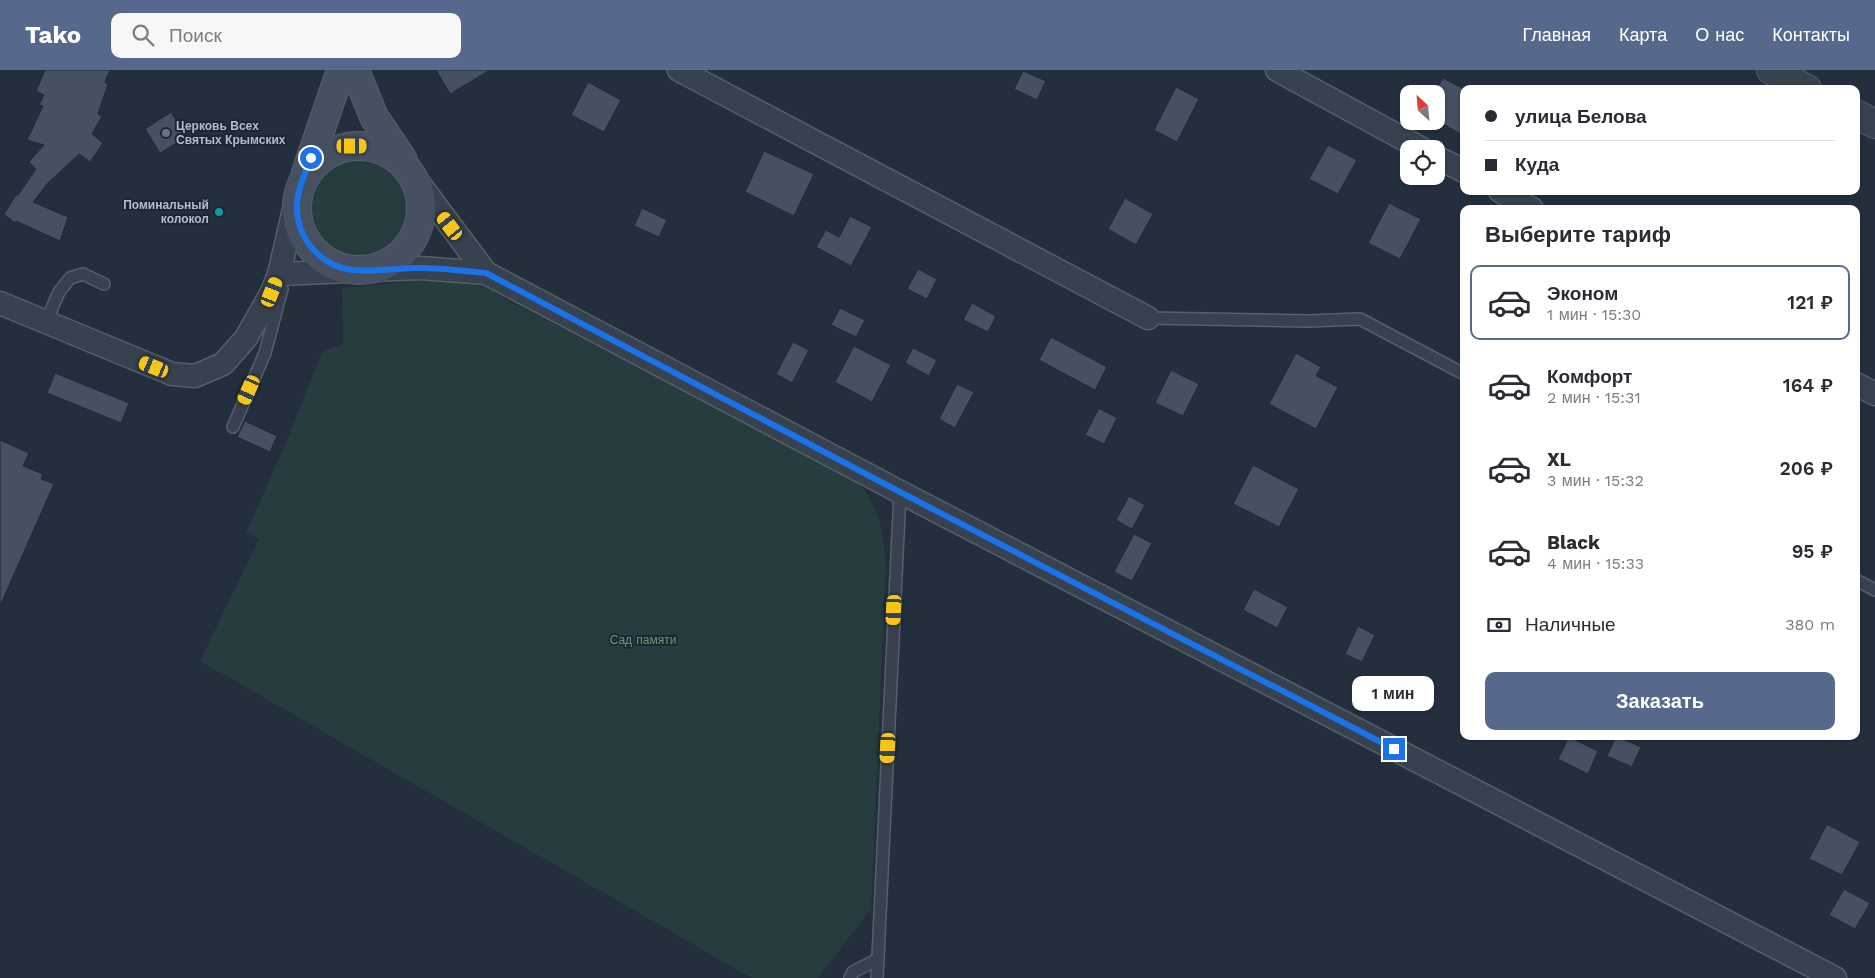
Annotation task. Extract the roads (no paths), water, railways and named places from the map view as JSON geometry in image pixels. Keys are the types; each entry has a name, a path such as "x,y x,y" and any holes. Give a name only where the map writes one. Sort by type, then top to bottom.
{"main road":[{"path":"341,70 298,192 298,223 304,237 313,250 324,260 338,267 353,270 369,270 383,266 407,248 416,236 421,221 422,206 415,178 374,117 355,70"},
{"path":"298,192 312,166 324,156 337,149 352,146 367,145 395,156 406,165 415,178"}],"street":[{"path":"679,70 1148,318"},
{"path":"1276,70 1405,140"},
{"path":"1772,70 1800,85"},
{"path":"1860,116 1875,124"},
{"path":"1445,162 1460,170"},
{"path":"415,178 486,273"},
{"path":"0,303 172,374 195,376 223,364 246,338 283,273 298,192"},
{"path":"1507,195 1525,205"},
{"path":"283,273 420,268 486,273 900,492 1835,978"},
{"path":"1860,386 1875,394"}],"lane":[{"path":"233,427 265,354 283,273"},
{"path":"46,322 59,292 70,278 83,274 104,284"},
{"path":"1148,318 1308,321 1360,319 1460,372"},
{"path":"877,978 900,492"},
{"path":"1860,582 1875,590"},
{"path":"850,978 853,972 878,960"}],"place":[{"name":"Церковь Всех Святых Крымских","path":"166,133"},
{"name":"Поминальный колокол","path":"219,212"}],"park label":[{"name":"Сад памяти","path":"643,640"}]}
